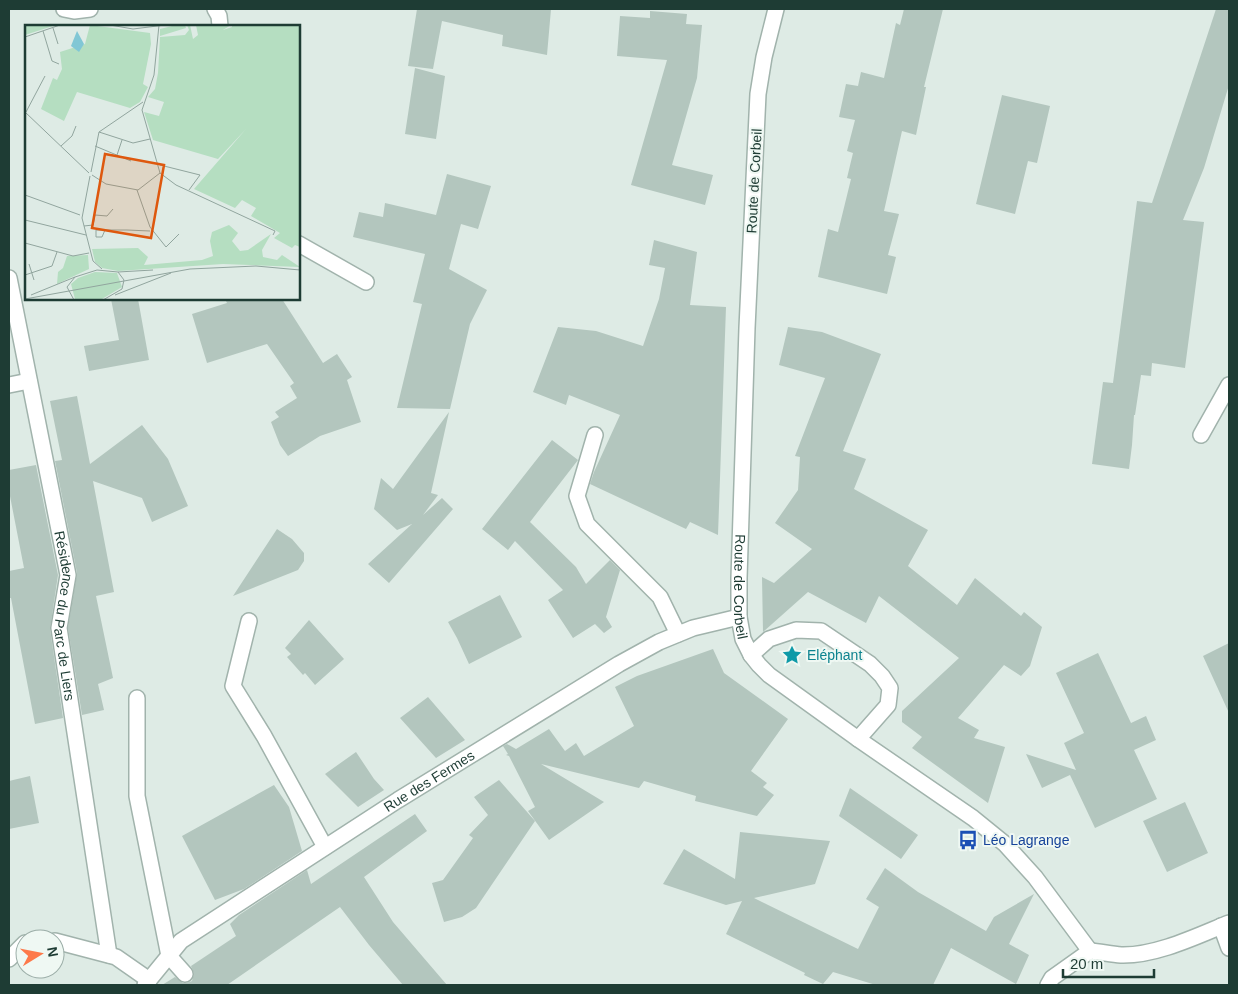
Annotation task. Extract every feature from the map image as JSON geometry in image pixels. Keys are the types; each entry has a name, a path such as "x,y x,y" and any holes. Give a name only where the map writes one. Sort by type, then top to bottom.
{"street":[{"path":"64,9 74,11 90,9"},
{"path":"215,9 219,16 220,25"},
{"name":"Route de Corbeil","path":"776,9 764,57 758,94 746,337 739,617 743,639 751,655 769,675 858,740 973,818 1005,844 1035,877 1090,951"},
{"path":"300,245 366,282"},
{"name":"Résidence du Parc de Liers","path":"9,278 68,575 59,628 109,954"},
{"path":"9,385 29,381"},
{"path":"1201,435 1229,385"},
{"path":"594,435 576,496 587,524 660,598 678,634"},
{"name":"Rue des Fermes","path":"147,983 181,941 398,800 610,669 659,642 693,628 739,617"},
{"path":"249,621 233,686 264,736 325,847"},
{"path":"751,655 769,640 781,635 796,630 821,631 870,664 882,676 890,688 888,705 858,740"},
{"path":"137,698 137,796 169,956 185,974"},
{"path":"1048,985 1052,978 1090,951 1122,955 1150,952 1189,940 1225,925 1229,948"},
{"path":"65,943 116,957 147,983"}],"building":[{"path":"417,9 551,9 547,55 502,46 503,35 442,21 433,69 408,66"},
{"path":"904,9 943,9 924,87 926,87 916,135 902,131 884,211 899,214 888,255 896,257 887,294 818,277 828,229 838,232 851,179 847,178 853,153 847,151 855,120 839,117 846,84 858,86 861,72 884,78 896,23 900,25"},
{"path":"1216,9 1229,9 1229,85 1204,168 1183,220 1204,222 1185,368 1152,363 1151,376 1141,375 1134,415 1129,469 1092,464 1103,382 1113,383 1137,201 1152,203"},
{"path":"650,11 687,14 686,24 702,25 697,78 672,165 713,175 705,205 631,185 667,60 617,56 620,16 650,18"},
{"path":"415,68 445,76 436,139 405,134"},
{"path":"1002,95 1050,106 1037,163 1028,161 1015,214 976,204"},
{"path":"447,174 491,186 478,229 461,224 449,269 487,290 470,324 450,409 397,408 422,304 413,302 425,254 353,237 359,212 383,217 385,203 436,215"},
{"path":"654,240 697,252 690,305 726,307 718,535 690,522 686,529 590,484 620,415 569,395 566,405 533,392 558,327 596,331 643,346 659,299 665,268 649,265"},
{"path":"111,300 138,300 149,360 89,371 84,346 119,340"},
{"path":"226,300 283,300 323,363 337,354 352,377 347,380 361,422 320,436 288,456 280,445 271,422 279,417 275,412 297,398 290,386 294,383 267,344 207,363 192,314 227,303"},
{"path":"788,327 822,332 881,354 843,451 866,459 854,489 928,530 908,566 957,605 975,578 1021,616 1024,612 1042,627 1030,666 1021,676 1004,665 958,718 979,730 974,738 1005,747 988,803 912,748 922,737 902,722 902,711 959,658 879,596 866,623 808,592 763,632 762,577 774,583 812,549 775,523 798,490 800,457 795,456 825,378 779,365"},
{"path":"77,396 90,464 142,425 168,459 188,506 152,522 142,498 93,481 114,592 96,596 113,678 98,684 104,710 82,715 68,628 77,573 55,461 62,460 50,401"},
{"path":"449,412 431,493 438,495 423,515 442,498 453,509 389,583 368,564 412,524 397,530 374,509 381,478 393,489"},
{"path":"552,440 578,460 530,522 576,567 586,584 610,560 620,570 606,617 612,627 604,633 595,624 573,638 548,600 563,590 515,541 508,550 482,529"},
{"path":"36,465 58,575 50,629 63,718 35,724 11,598 9,598 9,571 24,568 9,491 9,470"},
{"path":"277,529 292,539 304,553 304,561 298,570 233,596"},
{"path":"500,595 522,637 469,664 448,622"},
{"path":"309,620 344,659 315,685 287,657 291,654 285,648"},
{"path":"1229,643 1229,713 1203,656"},
{"path":"713,649 724,673 788,719 751,771 767,783 763,787 774,795 757,816 695,801 696,796 644,781 639,788 541,764 604,802 549,840 528,811 535,807 509,756 506,755 508,754 503,746 507,744 516,749 549,729 565,751 576,743 584,756 634,726 615,687 637,676"},
{"path":"1098,653 1131,723 1146,716 1156,740 1134,750 1157,799 1095,828 1070,775 1042,788 1026,754 1076,770 1064,743 1084,733 1056,673"},
{"path":"428,697 465,740 436,758 400,718"},
{"path":"356,752 374,779 384,790 358,807 325,774"},
{"path":"30,776 39,823 9,829 9,781"},
{"path":"499,780 535,821 476,908 462,917 444,922 432,883 443,880 473,838 469,835 488,815 474,797"},
{"path":"274,785 289,807 302,851 244,889 215,900 182,836"},
{"path":"850,788 918,835 901,859 839,816"},
{"path":"1185,802 1208,853 1167,872 1143,821"},
{"path":"415,814 427,831 364,877 393,922 447,985 403,985 340,907 227,985 162,985 175,977 183,983 192,981 194,973 191,966 236,936 230,924 239,915 307,870 311,884"},
{"path":"740,832 830,841 815,884 754,898 858,949 879,907 866,899 885,868 918,892 986,931 994,917 1034,894 1009,944 1029,955 1016,984 951,948 933,985 876,985 833,972 823,984 804,975 805,973 726,934 742,901 726,905 663,884 684,849 735,879"}],"place":[{"name":"Eléphant","path":"792,655"},
{"name":"Léo Lagrange","path":"968,840"}]}
